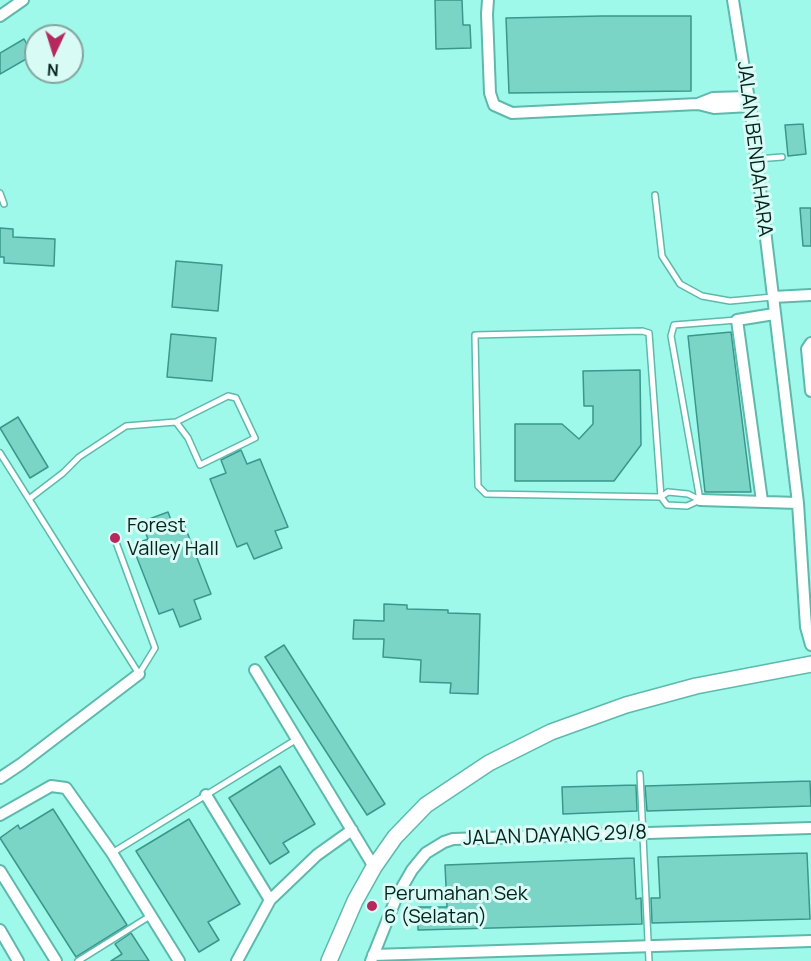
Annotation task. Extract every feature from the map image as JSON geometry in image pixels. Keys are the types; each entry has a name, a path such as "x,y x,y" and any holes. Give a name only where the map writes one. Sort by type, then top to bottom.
{"street":[{"path":"488,0 489,93 494,105 512,113 698,104 713,98 749,102"},
{"name":"JALAN BENDAHARA","path":"734,0 749,102 798,503 806,627 811,645"},
{"path":"0,16 18,1"},
{"path":"773,297 811,295"},
{"path":"762,501 737,320 774,314"},
{"path":"809,346 811,391"},
{"path":"700,500 798,503"},
{"path":"329,961 374,867 395,837 426,805 489,763 551,732 626,705 696,686 811,664"},
{"path":"255,670 374,867"},
{"path":"0,777 21,764 139,675"},
{"path":"0,814 51,786 66,788 112,853 152,915 178,961"},
{"path":"206,795 270,900"},
{"name":"JALAN DAYANG 29/8","path":"372,958 397,896 412,870 436,845 453,839 811,828"},
{"path":"237,961 270,900 317,855 352,830"},
{"path":"0,871 56,961"},
{"path":"0,930 18,961"},
{"path":"372,958 483,956 648,946 811,941"}],"lane":[{"path":"756,159 782,157"},
{"path":"0,193 3,204"},
{"path":"656,195 662,256 680,284 702,296 730,301 773,297"},
{"path":"700,500 671,336 674,325 737,320"},
{"path":"700,500 687,506 676,507 667,505 661,498 649,333 642,331 475,335 478,486 486,494 661,498 668,492 688,494 700,500"},
{"path":"28,499 63,473 79,457 126,426 176,422 228,396 236,398 255,438 200,465 188,438 176,422"},
{"path":"0,453 139,675 155,648 114,537"},
{"path":"112,853 297,739"},
{"path":"640,774 649,961"},
{"path":"78,961 152,915"}],"building":[{"path":"435,0 462,0 463,25 470,25 471,48 436,49"},
{"path":"691,16 691,91 509,93 506,18"},
{"path":"24,39 24,60 0,74 0,53"},
{"path":"803,124 806,154 788,156 785,125"},
{"path":"800,208 811,208 811,246 803,246"},
{"path":"0,228 13,229 13,237 55,239 54,266 4,263 4,257 0,257"},
{"path":"176,261 222,265 218,311 172,307"},
{"path":"731,332 751,492 705,492 688,336"},
{"path":"171,334 216,338 212,381 167,377"},
{"path":"640,370 641,445 614,481 515,481 515,424 562,424 579,439 593,424 593,406 584,406 583,371"},
{"path":"18,417 48,467 30,478 0,428"},
{"path":"241,450 247,464 260,459 288,527 275,531 282,548 254,559 247,543 237,547 210,479 226,473 221,460"},
{"path":"168,512 174,528 184,524 211,594 194,600 201,619 180,627 173,609 159,614 132,545 148,539 141,522"},
{"path":"384,604 407,605 407,609 448,610 448,613 480,614 478,694 450,693 451,683 420,682 421,660 383,657 384,639 353,639 354,620 384,621"},
{"path":"284,645 385,804 367,815 265,657"},
{"path":"280,766 315,824 283,843 289,852 270,864 229,798"},
{"path":"810,781 811,806 647,811 645,786"},
{"path":"636,785 637,811 563,814 562,787"},
{"path":"53,809 127,925 76,957 0,838 18,825 20,829"},
{"path":"189,819 240,904 208,922 219,940 199,952 136,851"},
{"path":"807,853 810,919 652,923 651,898 660,898 658,857"},
{"path":"634,858 636,899 641,898 642,924 418,930 418,907 447,907 445,865"},
{"path":"131,933 149,961 111,961 122,954 115,944"}],"place":[{"name":"Forest Valley Hall","path":"115,538"},
{"name":"Perumahan Sek 6 (Selatan)","path":"372,906"}]}
